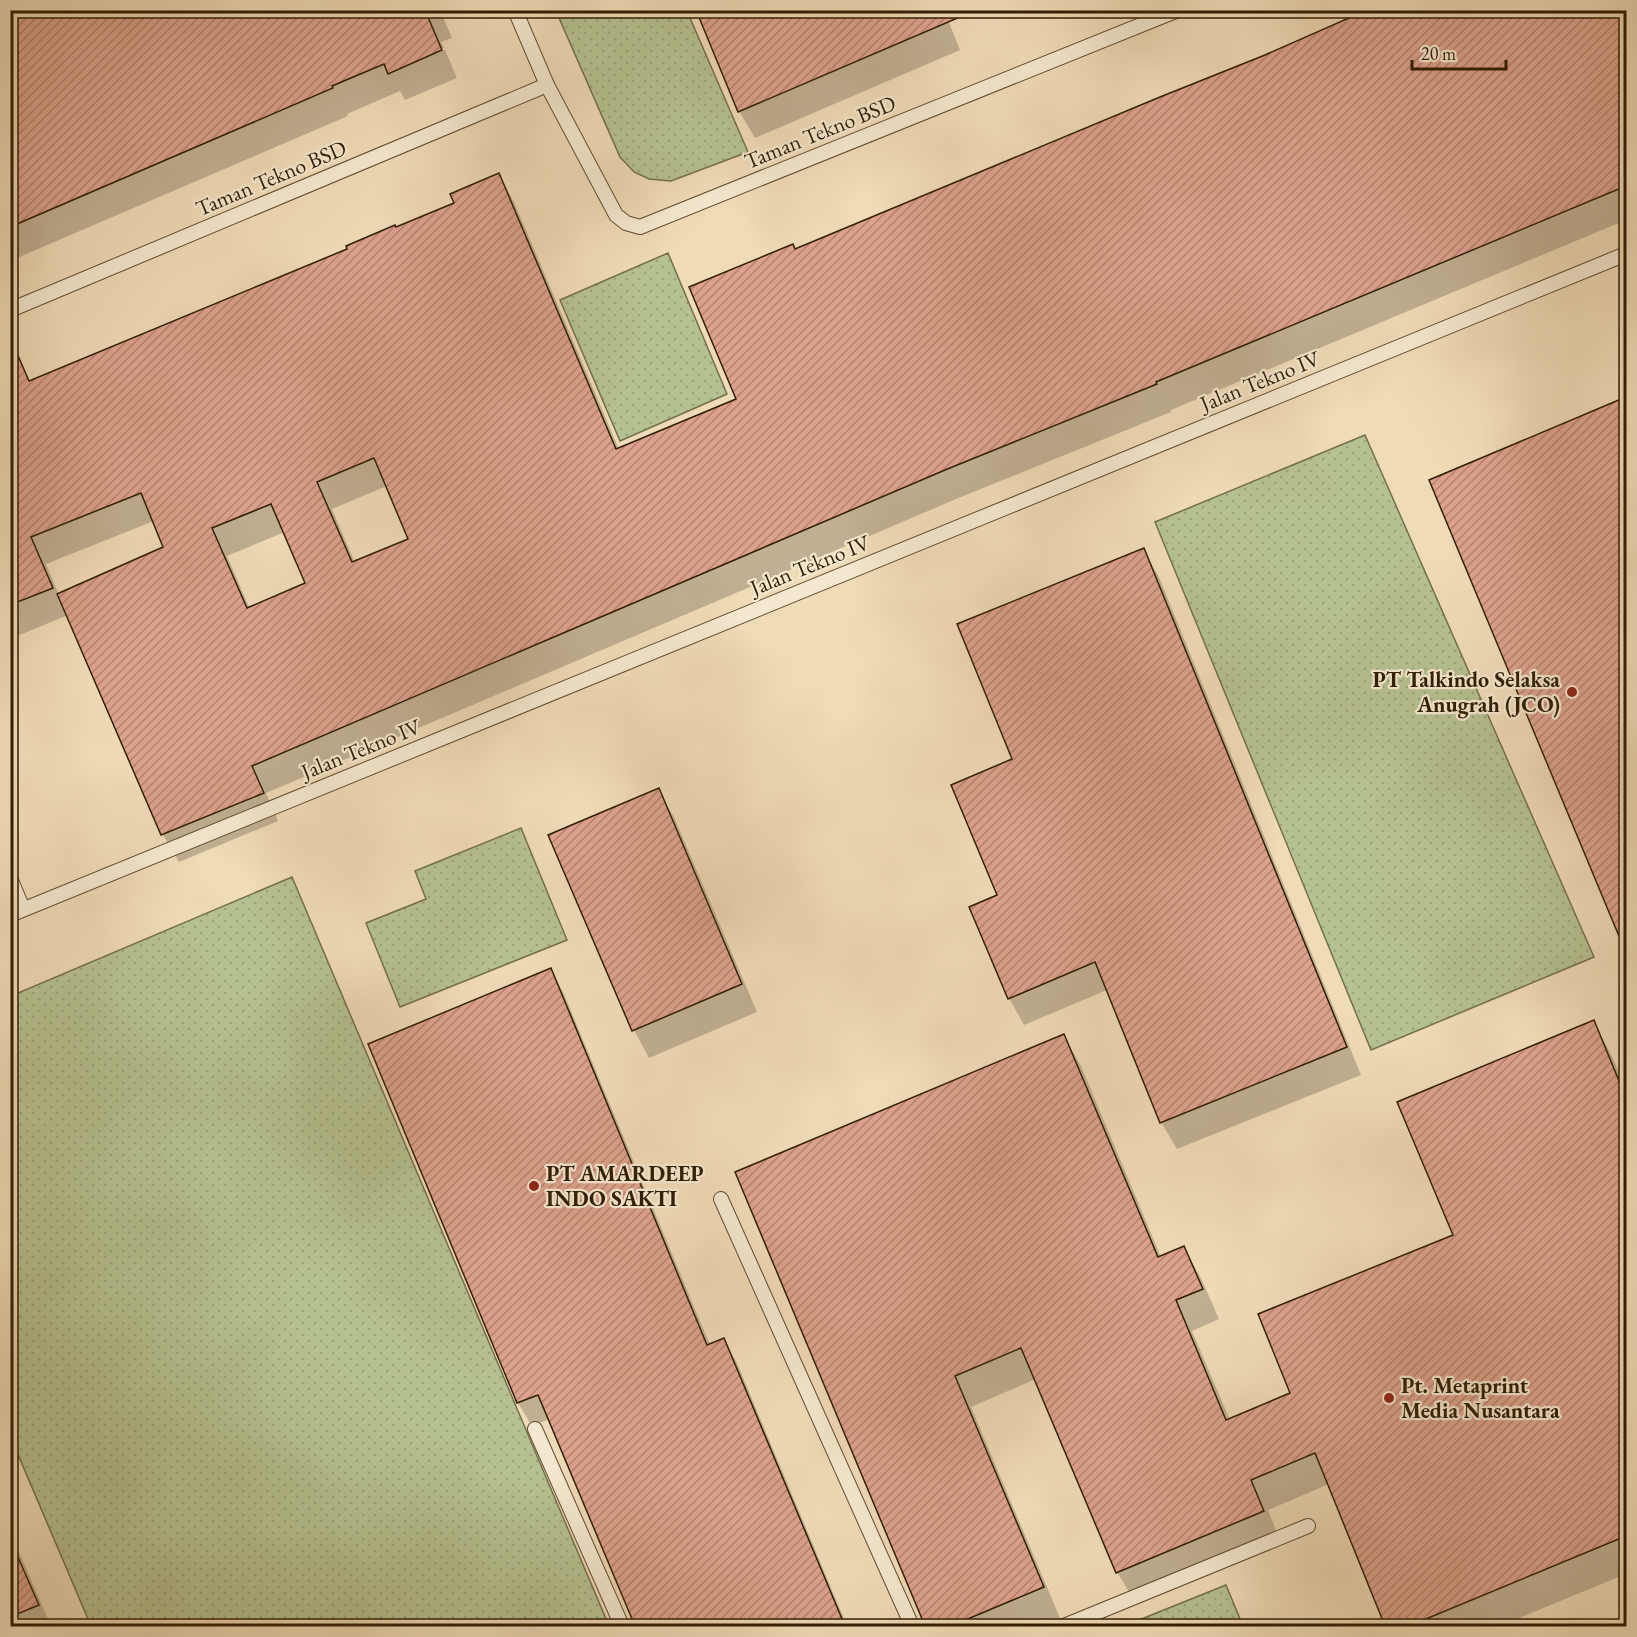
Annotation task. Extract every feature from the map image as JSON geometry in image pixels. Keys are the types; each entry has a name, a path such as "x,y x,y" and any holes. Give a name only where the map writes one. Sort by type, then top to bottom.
{"lane":[{"name":"Taman Tekno BSD","path":"515,10 547,85 616,215 626,223 640,227 1178,10"},
{"name":"Taman Tekno BSD","path":"10,310 547,85"},
{"name":"Jalan Tekno IV","path":"17,912 1626,255"},
{"path":"10,878 17,912"},
{"path":"721,1198 912,1626"},
{"path":"535,1429 622,1626"},
{"path":"1064,1626 1308,1526"}],"green space":[{"path":"556,11 687,11 748,152 671,181 649,179 634,172 620,157"},
{"path":"668,253 727,394 620,441 560,300"},
{"path":"1365,435 1594,957 1371,1050 1155,522"},
{"path":"521,828 567,940 400,1007 366,923 426,899 415,871"},
{"path":"292,877 609,1626 91,1626 11,1438 11,996"},
{"path":"1226,1585 1243,1626 1124,1626"}],"building":[{"path":"10,10 425,10 442,50 388,74 384,64 10,227"},
{"path":"696,10 974,10 974,11 738,112"},
{"path":"1367,10 1626,10 1626,186 1156,382 1157,384 945,470 252,766 264,793 161,835 57,594 163,547 141,493 31,537 53,588 10,605 10,337 29,381 347,249 346,246 395,225 396,227 454,203 450,194 499,173 616,449 736,399 689,287 793,244 795,249 1265,55","holes":["374,458 408,539 352,562 317,482","271,504 305,583 247,608 212,528"]},
{"name":"PT Talkindo Selaksa Anugrah (JCO)","path":"1626,397 1626,953 1429,480"},
{"path":"1144,548 1347,1047 1160,1123 1095,962 1008,999 969,907 997,895 951,785 1012,759 957,624"},
{"path":"659,788 742,984 632,1031 548,835"},
{"path":"551,968 707,1345 724,1338 845,1626 635,1626 538,1395 517,1403 368,1044"},
{"path":"1594,1020 1626,1098 1626,1536 1409,1626 1385,1626 1315,1453 1251,1480 1264,1511 1116,1573 1021,1348 955,1376 1044,1587 951,1626 925,1626 735,1172 1064,1034 1158,1257 1184,1246 1203,1289 1176,1300 1226,1420 1290,1393 1258,1314 1453,1235 1397,1102"},
{"path":"10,1539 39,1605 10,1617"}],"place":[{"name":"PT Talkindo Selaksa Anugrah (JCO)","path":"1572,692"},
{"name":"PT AMARDEEP INDO SAKTI","path":"534,1186"},
{"name":"Pt. Metaprint Media Nusantara","path":"1389,1398"}]}
